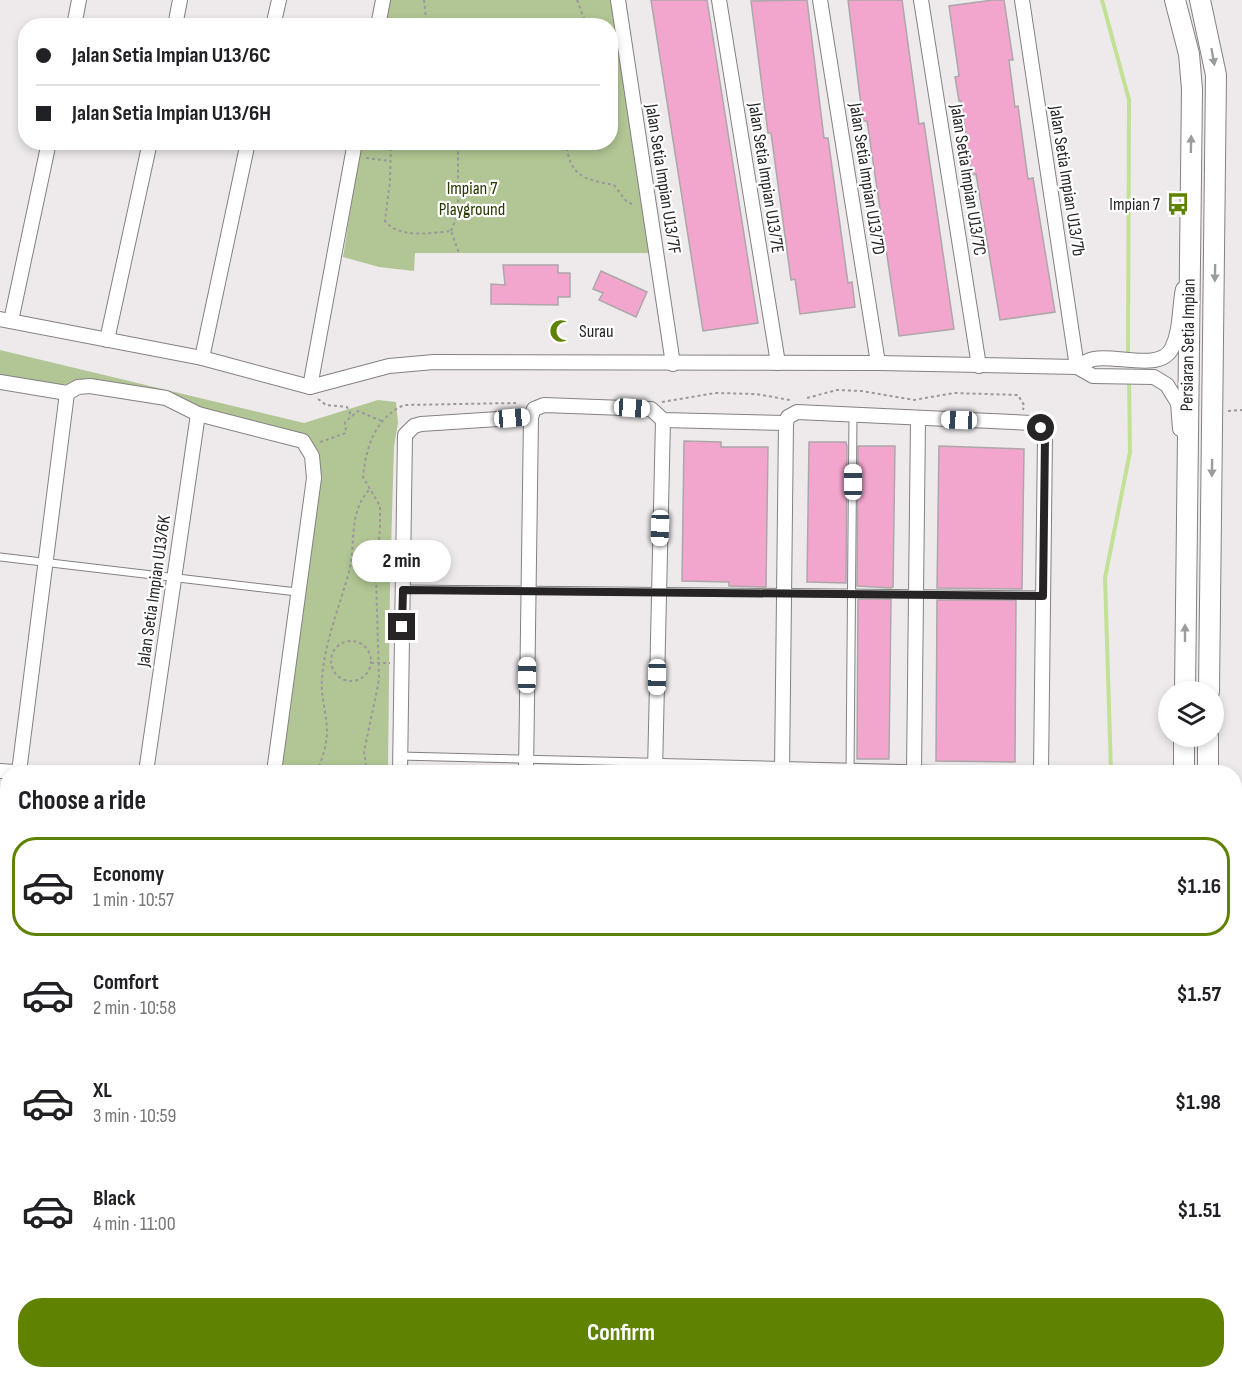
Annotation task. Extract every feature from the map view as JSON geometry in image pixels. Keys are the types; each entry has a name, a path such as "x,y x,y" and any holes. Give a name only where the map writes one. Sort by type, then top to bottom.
{"street":[{"path":"76,18 79,0"},
{"path":"177,18 180,0"},
{"path":"275,18 279,0"},
{"path":"380,18 383,0"},
{"name":"Jalan Setia Impian U13/7F","path":"618,0 673,363"},
{"name":"Jalan Setia Impian U13/7E","path":"719,0 778,363"},
{"name":"Jalan Setia Impian U13/7D","path":"820,0 878,363"},
{"name":"Jalan Setia Impian U13/7C","path":"921,0 979,366"},
{"name":"Jalan Setia Impian U13/7b","path":"1022,0 1077,367"},
{"name":"Persiaran Setia Impian","path":"1200,0 1216,75 1217,143 1209,681"},
{"name":"Persiaran Setia Impian","path":"1177,6 1189,54 1192,89 1185,482 1185,681"},
{"path":"1190,242 1198,253 1202,250 1204,244 1204,174 1217,143"},
{"path":"47,150 5,320 202,358 310,387 389,366 434,362 878,363 1077,367 1095,359 1164,358 1172,350 1178,332 1179,307 1190,264"},
{"path":"107,339 148,150"},
{"path":"202,358 246,150"},
{"path":"310,387 354,150"},
{"path":"1077,367 1094,376 1154,377 1167,385 1178,403 1185,482"},
{"path":"0,382 67,393 78,387 90,386 166,398 198,414 303,441 309,448 314,478 275,765"},
{"path":"18,765 67,393"},
{"path":"526,765 531,417 534,409 544,405 613,406 651,409 663,420 786,423"},
{"path":"782,765 786,423 788,417 796,412 1021,422 1032,423 1041,428 1045,437 1041,765"},
{"name":"Jalan Setia Impian U13/6K","path":"147,765 198,414"},
{"path":"400,765 403,442 408,430 414,426 531,417"},
{"path":"914,765 918,419"},
{"path":"655,765 663,420"},
{"path":"1184,747 1184,765"},
{"path":"1208,747 1208,765"}],"lane":[{"path":"850,765 853,415"},
{"path":"0,557 297,592"},
{"path":"403,590 1043,596"},
{"path":"400,756 513,765"}],"path":[{"path":"424,0 426,18"},
{"path":"577,0 584,18"},
{"path":"357,150 390,161"},
{"path":"391,150 390,181 384,215 388,225 406,233 451,231"},
{"path":"458,150 458,214 451,231 459,254"},
{"path":"567,150 568,159 575,172 588,180 614,185 626,201 649,207"},
{"path":"310,387 326,405 347,407 352,417"},
{"path":"800,400 837,390 862,391 914,400 954,393 1018,395 1024,405 1021,422"},
{"path":"660,402 715,393 756,394 792,400"},
{"path":"367,765 364,752 379,680 380,663 376,575 380,506 363,477 365,458 382,421 389,412 404,405 523,403"},
{"path":"309,448 328,438 339,437 346,433 344,425 358,411 382,421"},
{"path":"319,765 326,742 321,682 324,658 335,610 350,569 355,517 361,499 369,490"},
{"path":"352,640 363,644 369,652 371,663 368,673 360,680 349,682 339,678 332,670 330,660 334,649 342,642 352,640"},
{"path":"324,658 330,660"},
{"path":"371,663 401,664"}],"green space":[{"name":"Impian 7 Playground","path":"385,0 611,0 614,18 382,18"},
{"name":"Impian 7 Playground","path":"618,47 649,253 415,253 414,271 379,267 343,257 360,150 618,150"},
{"path":"0,350 304,423 378,400 396,402 398,423 394,447 390,584 388,765 282,765 320,475 308,450 177,409 75,384 47,385 0,376"}],"building":[{"path":"651,0 707,0 758,323 703,331"},
{"path":"807,0 824,138 828,138 848,283 852,282 855,307 800,314 795,279 791,280 771,133 768,133 751,1"},
{"path":"848,0 902,0 919,124 924,123 954,329 899,336 867,121 863,121"},
{"path":"1004,0 1013,60 1009,60 1015,107 1018,106 1028,179 1033,178 1055,312 1000,320 976,174 972,175 961,101 959,101 955,77 959,76 949,6"},
{"path":"503,265 558,265 558,273 570,273 570,297 558,297 558,305 491,304 491,284 505,285"},
{"path":"601,271 647,292 636,317 599,300 603,293 593,289"},
{"path":"684,441 721,442 721,447 768,447 766,587 729,586 729,582 682,581"},
{"path":"809,442 846,442 846,583 807,582"},
{"path":"858,446 895,446 893,587 891,588 857,586"},
{"path":"939,446 1024,449 1022,589 937,588"},
{"path":"858,599 891,599 889,759 857,759"},
{"path":"937,600 1016,600 1015,762 936,761"}],"waterway":[{"path":"1102,0 1129,100 1128,355"},
{"path":"1111,765 1105,578 1130,452 1129,381"}],"place":[{"name":"Impian 7","path":"1178,204"},
{"name":"Surau","path":"561,331"}],"route":[{"path":"402,627 403,590 1043,596 1045,437 1041,428"}]}
